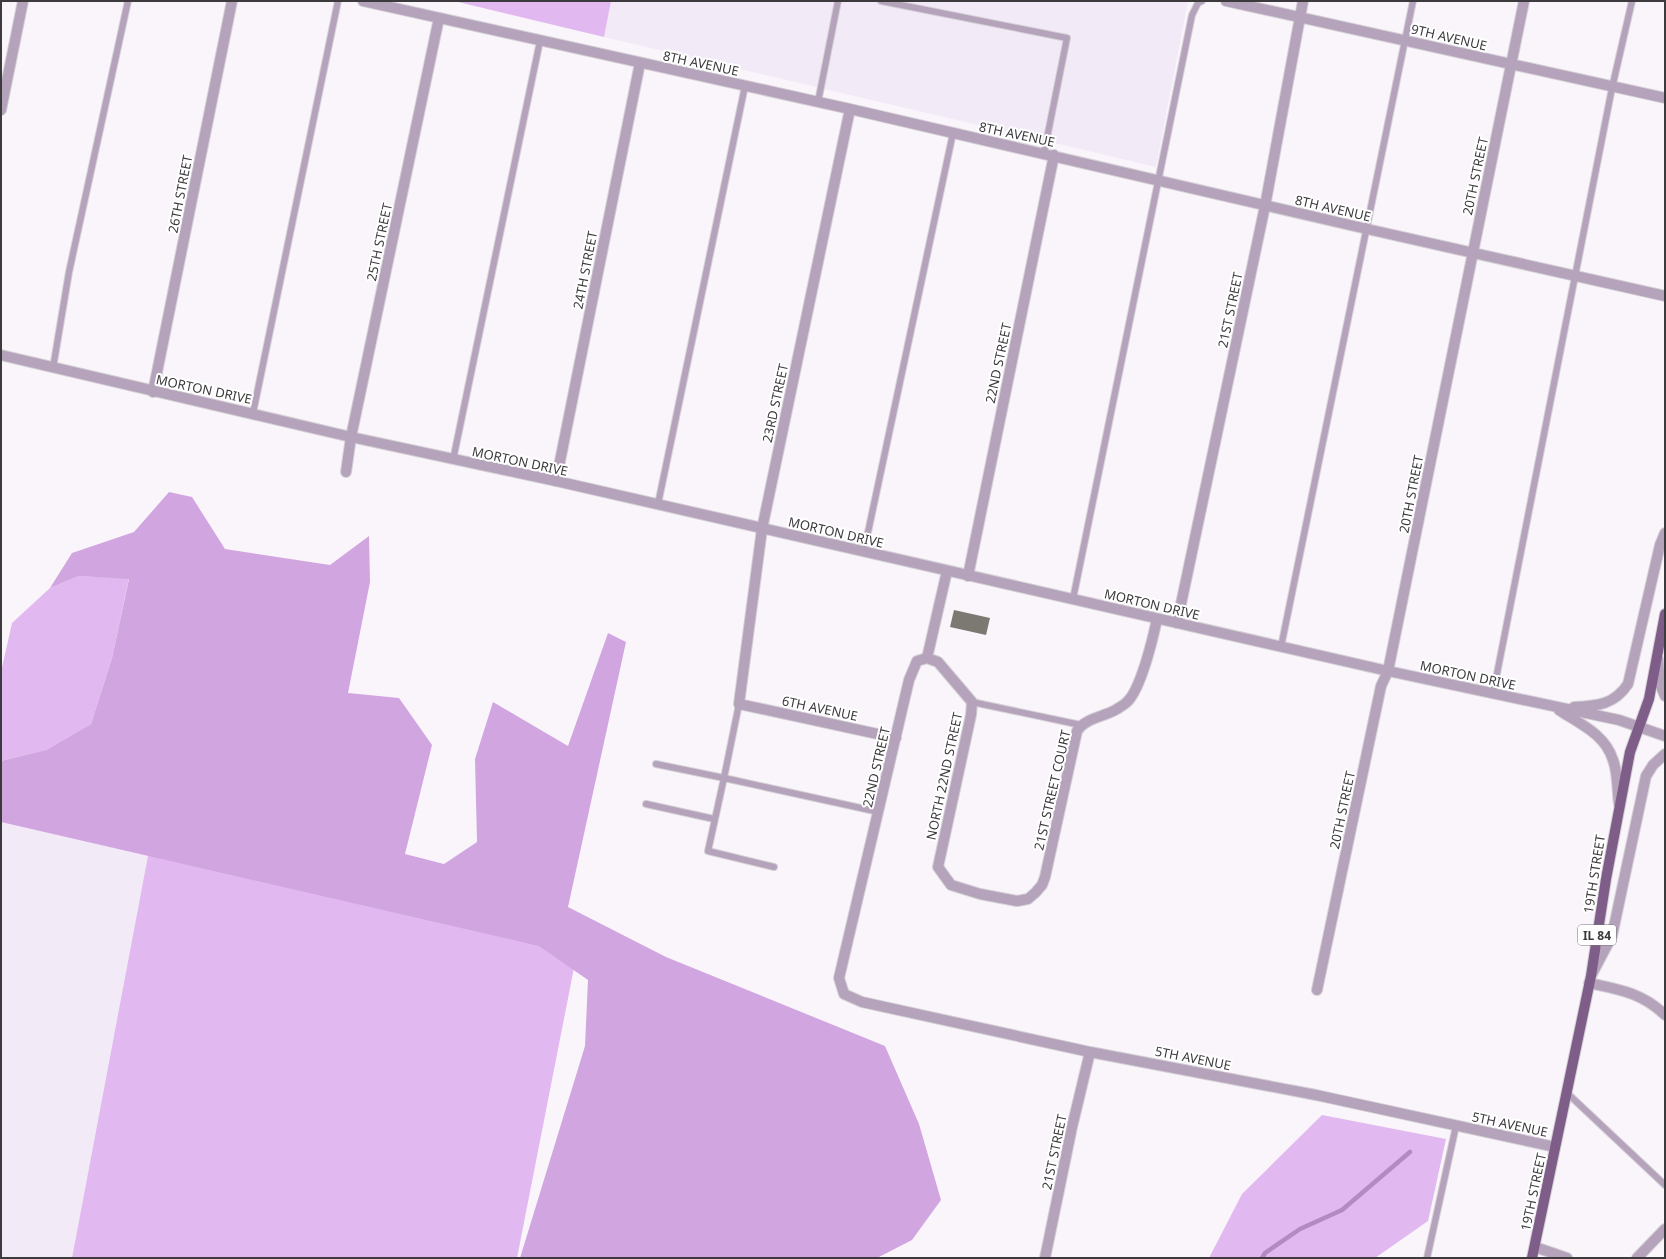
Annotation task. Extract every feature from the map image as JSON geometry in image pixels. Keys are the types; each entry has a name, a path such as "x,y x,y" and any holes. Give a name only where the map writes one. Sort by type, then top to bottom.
{"main road":[{"name":"19TH STREET","path":"1532,1258 1590,979 1619,805 1630,752 1649,699 1665,614"}],"street":[{"path":"1,110 23,1"},
{"name":"26TH STREET","path":"153,392 232,1"},
{"name":"8TH AVENUE","path":"363,1 1049,154 1265,206 1665,296"},
{"name":"9TH AVENUE","path":"1226,1 1405,40 1612,88 1665,98"},
{"name":"21ST STREET","path":"1177,623 1265,206 1303,1"},
{"name":"20TH STREET","path":"1317,990 1381,686 1388,672 1524,1"},
{"name":"25TH STREET","path":"346,472 351,437 439,18"},
{"name":"24TH STREET","path":"556,481 640,63"},
{"name":"23RD STREET","path":"739,704 762,529 850,109"},
{"name":"22ND STREET","path":"968,576 1049,154"},
{"name":"MORTON DRIVE","path":"1,355 153,392 253,413 453,460 658,504 1388,672 1619,720 1638,728 1665,736"},
{"path":"1558,708 1596,706 1611,701 1620,695 1628,684 1660,545 1665,533"},
{"path":"927,658 947,571"},
{"name":"21ST STREET COURT","path":"980,894 1017,901 1028,899 1042,885 1077,731 1081,725 1106,714 1127,702 1140,677 1157,619"},
{"path":"1657,655 1660,684 1665,696"},
{"name":"22ND STREET","path":"839,978 912,669 917,661 927,658"},
{"name":"NORTH 22ND STREET","path":"927,658 938,662 972,702 971,715 938,867 951,885 980,894"},
{"name":"6TH AVENUE","path":"739,704 896,738"},
{"path":"1558,708 1597,734 1605,742 1614,760 1619,805"},
{"path":"1665,754 1653,765 1646,776 1612,936 1590,979 1643,997 1655,1005 1665,1015"},
{"name":"5TH AVENUE","path":"839,978 844,994 862,1002 1090,1052 1316,1095 1555,1147"},
{"name":"21ST STREET","path":"1045,1258 1072,1127 1090,1052"},
{"path":"1637,1258 1665,1229"},
{"path":"1534,1247 1567,1258"}],"lane":[{"path":"52,368 69,272 128,1"},
{"path":"253,413 338,1"},
{"path":"818,102 838,1"},
{"path":"882,1 1067,38 1049,154"},
{"path":"1073,599 1192,15 1198,3 1202,1"},
{"path":"1282,647 1413,1"},
{"path":"1493,694 1612,88 1632,1"},
{"path":"453,460 540,41"},
{"path":"658,504 745,86"},
{"path":"864,551 953,133"},
{"path":"972,702 1081,725"},
{"path":"739,704 708,851 774,867"},
{"path":"656,764 879,812"},
{"path":"646,804 714,819"},
{"path":"1566,1092 1665,1185"},
{"path":"1427,1258 1456,1126"}],"shaded area":[{"path":"454,1 611,1 604,37"},
{"path":"611,1 1188,1 1156,167 604,37"},
{"path":"169,492 192,497 225,549 330,565 369,536 370,582 348,693 399,698 432,745 405,854 444,864 477,842 475,759 493,702 568,746 608,633 626,642 568,907 666,957 885,1046 919,1124 941,1200 912,1240 877,1258 520,1258 585,1046 588,980 539,946 1,822 1,761 46,750 91,724 112,658 129,579 79,576 50,588 72,553 134,532"},
{"path":"79,576 129,578 112,658 91,724 46,750 1,761 1,672 12,623 50,588"},
{"path":"1,809 151,840 72,1258 1,1258"},
{"path":"151,840 581,932 517,1258 72,1258"},
{"path":"1322,1115 1446,1139 1428,1221 1375,1258 1209,1258 1242,1194"}],"building":[{"path":"954,610 990,618 986,635 950,627"}],"waterway":[{"path":"1262,1258 1265,1253 1300,1229 1342,1210 1410,1152"}]}
